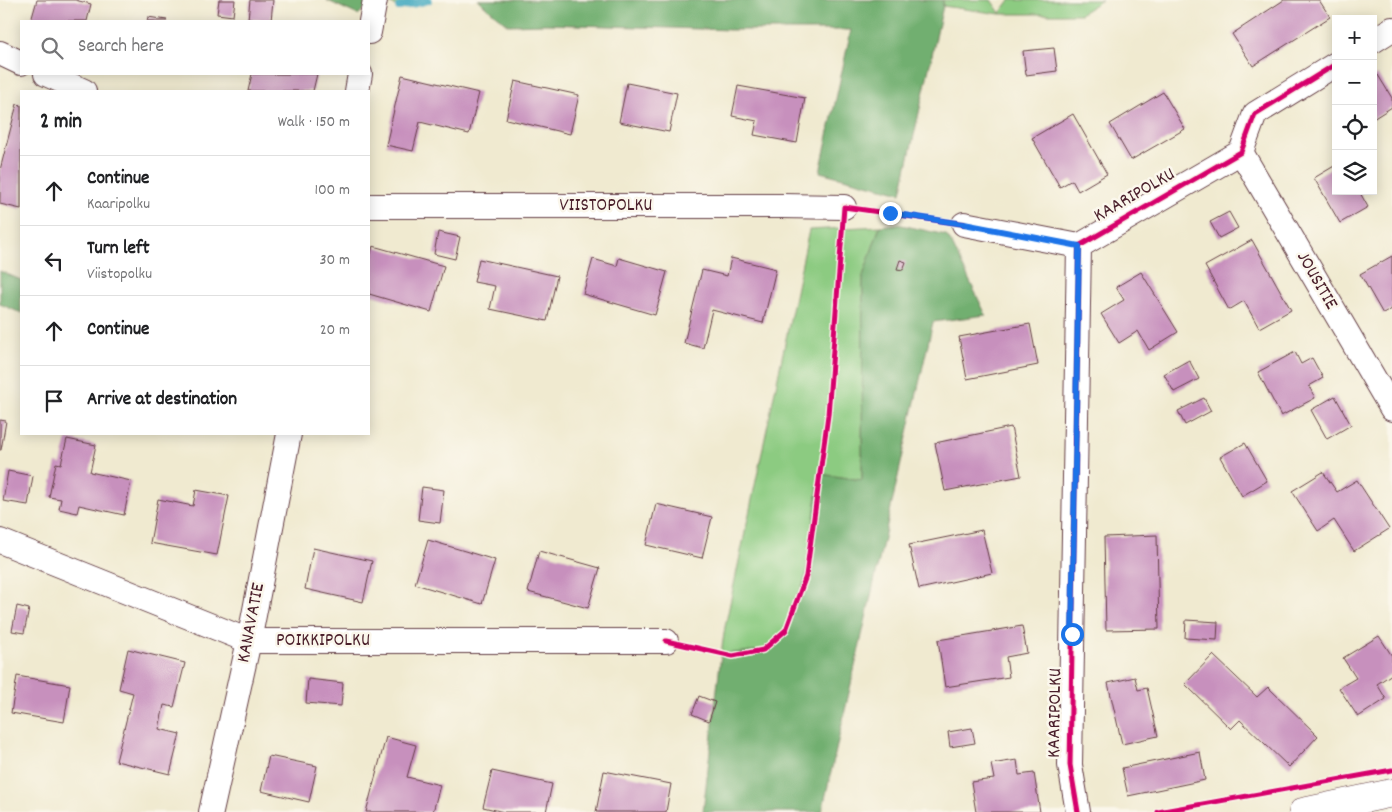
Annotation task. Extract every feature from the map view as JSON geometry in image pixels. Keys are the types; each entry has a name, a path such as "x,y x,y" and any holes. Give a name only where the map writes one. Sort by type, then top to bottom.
{"street":[{"path":"370,27 376,0"},
{"path":"1377,38 1392,29"},
{"path":"0,53 20,63"},
{"path":"1241,152 1255,114 1332,66"},
{"path":"48,75 82,90"},
{"path":"356,90 360,75"},
{"name":"KAARIPOLKU","path":"1078,812 1070,765 1079,246 1241,152"},
{"name":"JOUSITIE","path":"1241,152 1392,409"},
{"name":"VIISTOPOLKU","path":"370,206 844,207"},
{"path":"964,224 1079,246"},
{"name":"KANAVATIE","path":"211,812 249,641 289,435"},
{"name":"POIKKIPOLKU","path":"0,541 249,641 666,641"},
{"path":"1303,812 1392,793"}],"green space":[{"path":"326,0 374,0 358,15"},
{"path":"380,0 428,0 399,7"},
{"path":"478,0 943,0 943,6 901,193 820,172 851,30 731,30 546,24 508,25"},
{"path":"943,0 991,0 1000,13 1010,0 1102,0 1080,14 1000,14 943,6"},
{"path":"897,224 946,235 986,315 933,322 822,812 703,812 721,654 763,650 786,630 806,576 820,474 862,480 863,276 880,226"},
{"path":"880,226 863,276 862,480 820,474 806,576 786,630 763,650 733,656 721,654 725,627 809,230"},
{"path":"0,271 20,280 20,313 0,304"}],"building":[{"path":"37,0 75,0 91,4 87,20 31,20"},
{"path":"219,0 235,0 233,16 217,14"},
{"path":"250,0 273,0 271,20 248,19"},
{"path":"1284,0 1319,0 1330,17 1253,66 1232,34"},
{"path":"148,17 167,20 147,20"},
{"path":"1054,48 1057,71 1026,75 1023,51"},
{"path":"252,75 317,75 313,90 248,90"},
{"path":"402,75 479,93 469,134 420,122 413,151 386,145"},
{"path":"1377,76 1392,98 1392,107 1377,116 1377,105"},
{"path":"515,81 579,95 570,134 506,119"},
{"path":"627,83 677,93 669,132 619,122"},
{"path":"738,86 805,98 797,143 754,135 757,121 732,116"},
{"path":"1163,92 1185,129 1131,160 1110,124"},
{"path":"17,104 20,105 20,209 0,204 0,170"},
{"path":"1073,114 1107,174 1078,191 1072,180 1060,187 1032,138"},
{"path":"1332,167 1332,195 1361,195 1368,207 1340,223 1314,178"},
{"path":"1229,212 1238,228 1219,238 1210,222"},
{"path":"438,232 460,237 455,259 434,254"},
{"path":"1252,240 1291,310 1259,328 1244,301 1229,310 1205,266"},
{"path":"373,246 444,266 431,312 370,294 370,256"},
{"path":"1392,256 1392,309 1383,314 1360,274"},
{"path":"619,258 667,272 655,315 583,294 593,259 617,266"},
{"path":"731,258 776,269 763,323 712,310 703,348 684,343 702,270 727,276"},
{"path":"479,259 557,276 547,321 490,309 495,286 474,282"},
{"path":"900,260 906,262 903,270 897,269"},
{"path":"1141,272 1178,332 1149,350 1138,331 1119,343 1101,314 1124,300 1116,287"},
{"path":"1030,324 1038,365 967,379 959,337"},
{"path":"1295,352 1301,364 1312,358 1323,378 1309,386 1315,398 1281,416 1258,372"},
{"path":"1189,360 1199,379 1174,392 1164,374"},
{"path":"1335,396 1351,425 1327,439 1311,410"},
{"path":"1204,398 1211,411 1185,425 1178,411"},
{"path":"0,420 6,421 1,450 0,450"},
{"path":"1011,427 1021,476 945,491 935,443"},
{"path":"67,439 96,445 90,472 131,481 124,515 79,505 77,513 59,509 61,499 49,497 56,463 61,464"},
{"path":"1245,443 1267,481 1242,496 1220,457"},
{"path":"8,471 33,476 28,505 3,501"},
{"path":"1323,472 1337,492 1357,480 1389,529 1354,551 1334,520 1318,531 1292,491"},
{"path":"422,487 444,490 440,523 418,520"},
{"path":"196,490 229,496 217,555 150,543 158,499 193,506"},
{"path":"656,504 712,517 702,558 646,545"},
{"path":"982,530 992,573 919,589 909,545"},
{"path":"1157,535 1159,629 1106,630 1104,537"},
{"path":"428,540 495,560 482,604 415,584"},
{"path":"313,548 372,561 363,602 305,589"},
{"path":"539,551 600,568 588,608 528,592"},
{"path":"17,606 29,609 24,633 12,631"},
{"path":"1186,620 1218,622 1217,640 1185,638"},
{"path":"1022,626 1027,653 1006,657 1009,677 945,687 938,640"},
{"path":"1379,636 1392,656 1392,674 1377,684 1386,699 1358,717 1339,688 1356,678 1343,658"},
{"path":"128,649 185,663 174,707 164,705 159,729 180,734 170,774 116,761 133,693 119,689"},
{"path":"1213,655 1257,697 1268,687 1318,736 1289,767 1240,720 1231,729 1185,684"},
{"path":"17,676 70,685 64,722 11,713"},
{"path":"1135,677 1138,690 1147,688 1158,736 1122,744 1108,683"},
{"path":"308,679 343,683 341,706 306,703"},
{"path":"699,696 715,702 709,721 692,714"},
{"path":"972,728 975,743 950,747 948,732"},
{"path":"386,737 416,745 407,777 440,785 433,812 366,812"},
{"path":"1200,752 1205,780 1128,796 1122,768"},
{"path":"269,756 317,766 309,802 261,791"},
{"path":"1017,760 1019,775 1034,773 1040,812 976,812 971,782 994,779 991,764"},
{"path":"492,771 552,784 546,812 504,812 483,807"},
{"path":"604,771 671,784 666,812 596,812"}],"waterway":[{"path":"399,7 428,0"}],"cycle path":[{"path":"1078,812 1070,765 1079,246 1241,152 1255,114 1332,66"},
{"path":"666,641 733,656 763,650 786,630 806,576 828,415 844,207 964,224"},
{"path":"1158,812 1392,770"}],"route":[{"path":"890,213 964,224 1079,246 1072,634"}]}
